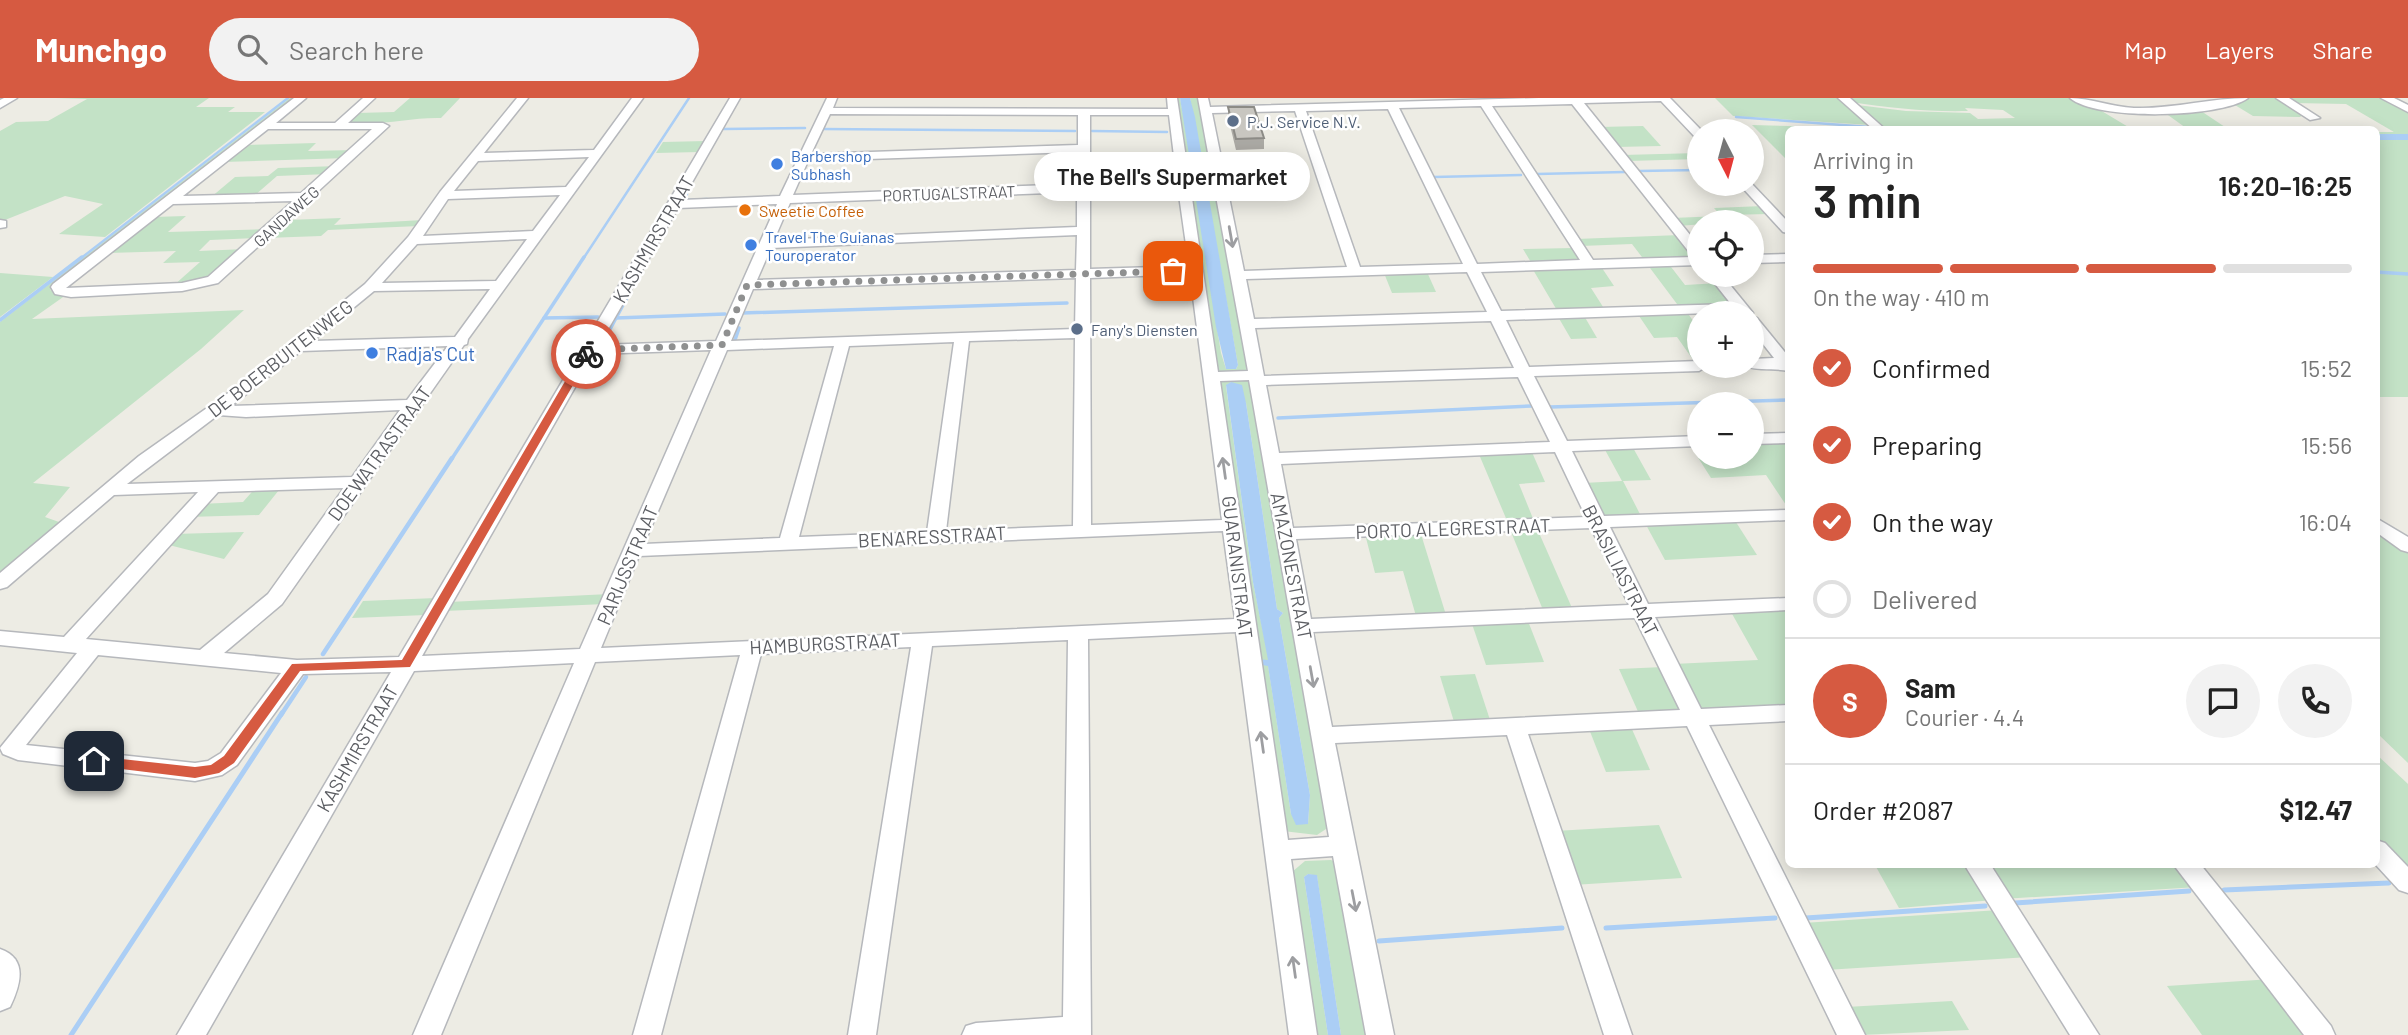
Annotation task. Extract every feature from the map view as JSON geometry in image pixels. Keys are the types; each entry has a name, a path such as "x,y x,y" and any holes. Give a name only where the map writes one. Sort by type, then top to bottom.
{"street":[{"path":"0,105 12,98"},
{"path":"172,200 301,98"},
{"path":"340,124 370,98"},
{"name":"DE BOERBUITENWEG","path":"0,583 108,490 300,346 370,287 413,240 444,195 523,98"},
{"name":"DOEWATRASTRAAT","path":"204,658 275,599 356,482 638,98"},
{"name":"KASHMIRSTRAAT","path":"191,1035 735,98"},
{"path":"1205,104 1300,108 1664,98 1687,122"},
{"path":"1843,98 1876,126"},
{"path":"2078,100 2103,109 2243,98"},
{"path":"2281,98 2314,118"},
{"path":"2386,98 2408,109"},
{"path":"1576,101 1687,243"},
{"path":"1485,103 1589,264"},
{"name":"AMAZONESTRAAT","path":"1205,104 1380,1035"},
{"path":"828,105 1084,112 1173,105"},
{"name":"PARIJSSTRAAT","path":"427,1035 632,551 828,105"},
{"name":"GUARANISTRAAT","path":"1173,105 1303,1035"},
{"name":"BRASILIASTRAAT","path":"1392,105 1851,1035"},
{"path":"1300,108 1355,272"},
{"path":"1082,530 1084,112"},
{"name":"GANDAWEG","path":"172,200 58,287 60,291 71,293 202,285 224,273 383,126 264,126"},
{"path":"803,158 1084,148"},
{"path":"477,156 597,153"},
{"name":"PORTUGALSTRAAT","path":"673,204 1184,184"},
{"path":"444,195 569,191"},
{"path":"1756,196 1785,226"},
{"path":"172,200 308,197"},
{"path":"765,244 1083,231"},
{"path":"413,240 538,235"},
{"path":"1764,259 1785,258"},
{"path":"1237,275 1687,259"},
{"path":"747,285 1196,270"},
{"path":"370,287 501,285"},
{"path":"1725,287 1737,301"},
{"path":"1245,324 1687,311"},
{"path":"589,350 1082,333"},
{"path":"1764,336 1785,362"},
{"path":"936,536 962,337"},
{"path":"300,346 461,341"},
{"path":"788,543 843,341"},
{"path":"1764,364 1785,364"},
{"path":"1211,377 1687,366"},
{"path":"214,410 246,412 412,405"},
{"path":"1764,439 1785,438"},
{"path":"1271,459 1687,442"},
{"path":"108,490 356,482"},
{"path":"70,644 213,487"},
{"name":"PORTO ALEGRESTRAAT","path":"1286,534 1785,515"},
{"name":"BENARESSTRAAT","path":"632,551 1233,525"},
{"path":"2380,526 2408,546"},
{"path":"1303,626 1785,604"},
{"name":"HAMBURGSTRAAT","path":"0,638 297,667 1245,625"},
{"path":"976,1035 1077,1032 1078,632"},
{"path":"862,1035 923,638"},
{"path":"94,646 11,748 18,752 195,772 214,769 229,759 297,667"},
{"path":"647,1035 753,647"},
{"path":"1322,736 1785,713"},
{"path":"1515,727 1618,1035"},
{"path":"1278,851 1344,845"},
{"path":"2380,854 2408,883"},
{"path":"1979,868 2085,1035"},
{"path":"2188,868 2321,1035"},
{"path":"0,960 6,965 4,991 0,999"}],"green space":[{"path":"56,98 209,98 196,107 235,107 228,112 265,112 105,237 59,234 103,204 65,196 0,222 0,131 16,122 48,121 87,99"},
{"path":"290,98 299,98 50,290 66,295 32,319 244,310 201,349 33,483 70,487 45,517 59,522 0,575 0,322"},
{"path":"410,98 460,98 441,118 348,122 357,113 394,112"},
{"path":"1175,98 1180,98 1184,119 1221,353 1226,369 1236,369 1238,365 1190,98 1200,98 1249,371 1246,373 1217,372"},
{"path":"1715,98 1839,98 1870,125 1733,116"},
{"path":"1847,98 2071,98 2084,106 2100,110 2127,126 1878,126 1857,105 1906,111 1970,113 1978,119 2015,118 2003,110 1965,108 1968,111 1938,111 1851,102"},
{"path":"2246,98 2277,98 2304,114 2300,117 2253,116 2230,102"},
{"path":"2285,98 2381,98 2408,112 2408,397 2380,397 2380,132 2394,132 2346,104 2294,103"},
{"path":"2198,109 2224,126 2183,126 2161,110"},
{"path":"1764,125 1792,126 1785,126 1785,158 1764,137"},
{"path":"1643,126 1661,146 1616,147 1599,127"},
{"path":"706,141 700,152 656,153 663,142"},
{"path":"316,143 308,151 356,150 347,158 223,162 244,145"},
{"path":"1687,153 1687,159 1628,161 1622,155"},
{"path":"338,166 329,174 277,176 254,196 210,198 235,177 268,176 278,168"},
{"path":"1763,206 1770,214 1764,214 1764,210 1714,208"},
{"path":"186,216 168,232 269,229 259,238 210,240 199,251 246,249 214,278 173,286 200,262 163,263 176,251 108,253 153,217"},
{"path":"1687,217 1687,225 1679,226 1672,218"},
{"path":"341,218 334,225 423,220 419,226 328,230 321,236 266,238 287,220"},
{"path":"1680,235 1687,245 1687,259 1645,261 1632,244 1581,246 1576,239"},
{"path":"1573,248 1582,261 1532,264 1523,249"},
{"path":"1668,263 1687,287 1722,287 1732,301 1687,301 1687,307 1680,308 1647,264"},
{"path":"1600,265 1614,286 1591,288 1605,310 1558,312 1532,268"},
{"path":"1427,272 1436,292 1392,293 1384,273"},
{"path":"0,273 53,277 0,317"},
{"path":"1686,311 1687,351 1677,337 1654,338 1637,313"},
{"path":"1583,314 1597,338 1571,339 1557,315"},
{"path":"1217,380 1250,381 1329,827 1317,835 1283,831 1257,664 1268,665 1291,814 1308,824 1310,795 1279,618 1283,613 1277,609 1246,403 1231,382 1226,386 1253,582 1269,661 1257,659"},
{"path":"1785,440 1785,504 1766,475 1711,478 1705,469 1764,469 1764,441"},
{"path":"1632,446 1651,480 1623,481 1642,518 1601,520 1583,483 1622,481 1604,448"},
{"path":"1531,450 1545,482 1519,484 1534,521 1508,523 1478,452"},
{"path":"283,485 259,515 188,517 200,504 243,502 257,486"},
{"path":"1734,519 1757,555 1665,560 1645,523"},
{"path":"1536,526 1572,608 1543,610 1509,527"},
{"path":"2380,529 2408,550 2408,763 2380,736"},
{"path":"1420,531 1446,615 1416,616 1403,571 1375,573 1365,534"},
{"path":"244,532 224,559 165,544 174,534"},
{"path":"609,594 605,604 444,611 449,602"},
{"path":"436,598 426,615 352,618 363,601"},
{"path":"1785,609 1785,709 1709,713 1699,710 1673,664 1758,660 1731,612"},
{"path":"1528,621 1544,662 1486,665 1472,624"},
{"path":"1663,667 1681,711 1640,716 1619,669"},
{"path":"1475,674 1491,723 1455,725 1440,676"},
{"path":"1631,727 1650,770 1606,772 1589,729"},
{"path":"2380,758 2408,784 2408,876 2380,846"},
{"path":"1659,825 1682,878 1573,885 1555,831"},
{"path":"1331,860 1337,863 1371,1035 1341,1035 1317,876 1308,874 1304,877 1328,1035 1312,1035 1292,872 1305,861"},
{"path":"1877,868 1973,868 1994,900 1899,908"},
{"path":"1981,868 2182,868 2198,887 2002,899"},
{"path":"1999,910 2029,957 1826,970 1803,923"},
{"path":"2272,979 2316,1035 2202,1035 2167,986"},
{"path":"1952,1001 1969,1030 1860,1035 1846,1007"}],"water":[{"path":"1180,98 1190,98 1195,117 1238,365 1236,369 1226,369 1216,327"},
{"path":"1231,382 1242,385 1277,609 1283,613 1279,618 1310,795 1308,824 1296,825 1291,814 1268,666 1257,664 1257,659 1268,660 1253,582 1226,385"},
{"path":"1308,874 1317,875 1341,1035 1328,1035 1304,877"}],"building":[{"path":"1228,107 1254,107 1264,138 1236,139"}],"waterway":[{"path":"80,259 288,98"},
{"path":"583,259 689,98"},
{"path":"1736,117 1857,126"},
{"path":"724,129 805,128"},
{"path":"822,129 1075,131"},
{"path":"1092,131 1167,132"},
{"path":"2380,137 2408,137"},
{"path":"1639,171 1687,170"},
{"path":"1537,174 1625,172"},
{"path":"1434,177 1521,175"},
{"path":"687,194 684,200 707,199"},
{"path":"0,320 82,257"},
{"path":"544,318 584,257"},
{"path":"2380,272 2408,274"},
{"path":"616,318 629,294"},
{"path":"742,313 1067,303"},
{"path":"616,318 725,314"},
{"path":"544,318 598,317"},
{"path":"451,460 544,318"},
{"path":"602,344 616,318"},
{"path":"735,340 739,328"},
{"path":"1550,407 1785,400"},
{"path":"1278,418 1531,406"},
{"path":"323,654 452,458"},
{"path":"281,715 306,677"},
{"path":"71,1035 282,713"},
{"path":"2224,890 2389,883"},
{"path":"2015,903 2189,891"},
{"path":"1806,918 1985,906"},
{"path":"1606,928 1775,918"},
{"path":"1379,941 1562,928"}],"way so far":[{"path":"586,354 589,350 722,345 747,285 1173,271"}],"place":[{"name":"P.J. Service N.V.","path":"1233,121"},
{"name":"Barbershop Subhash","path":"777,164"},
{"name":"Sweetie Coffee","path":"745,210"},
{"name":"Travel The Guianas Touroperator","path":"751,245"},
{"name":"The Bell's Supermarket","path":"1173,271"},
{"name":"Fany's Diensten","path":"1077,329"},
{"name":"Radja's Cut","path":"372,353"}],"route":[{"path":"94,761 195,772 214,769 229,759 297,667 406,664 586,354"}]}
